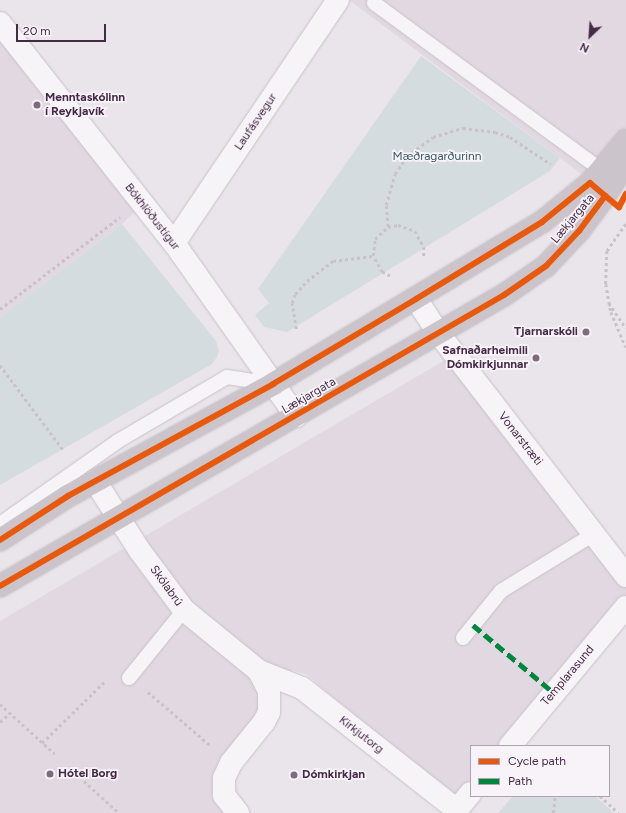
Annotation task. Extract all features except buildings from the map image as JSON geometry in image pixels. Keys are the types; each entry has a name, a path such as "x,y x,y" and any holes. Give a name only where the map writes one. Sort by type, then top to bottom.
{"main road":[{"path":"599,183 626,140"},
{"path":"599,183 626,162"},
{"name":"Lækjargata","path":"0,540 95,481 273,384 416,299 542,222 599,183"},
{"name":"Lækjargata","path":"0,586 439,334 546,266 579,231 599,183"}],"street":[{"name":"Laufásvegur","path":"174,243 338,0"},
{"name":"Bókhlöðustígur","path":"0,23 174,243 296,416"},
{"name":"Vonarstræti","path":"416,299 439,334 626,576"},
{"name":"Skólabrú","path":"95,481 118,519 184,610 259,671"},
{"name":"Templarasund","path":"511,745 626,607"},
{"path":"238,813 224,795 224,778 231,763 264,722 269,712 269,691 259,671"},
{"name":"Kirkjutorg","path":"259,671 302,688 455,812"},
{"path":"455,812 470,794"}],"lane":[{"path":"374,4 599,183"},
{"path":"0,524 118,442 227,377 273,384"},
{"path":"463,638 501,591 594,534"},
{"path":"129,678 184,610"}],"path":[{"path":"388,227 386,216 388,195 400,165 423,142 448,131 479,128 495,132 510,137 556,167"},
{"path":"0,309 117,220"},
{"path":"626,224 607,251 609,304 626,348"},
{"path":"390,276 382,272 373,256 375,239 388,227 398,225 415,231 424,247 424,257"},
{"path":"296,329 292,303 295,294 307,281 334,261 373,256"},
{"path":"609,304 626,328"},
{"path":"0,365 66,454"},
{"path":"42,743 111,675"},
{"path":"142,686 231,763"},
{"path":"0,704 55,754"},
{"path":"0,722 10,714"},
{"path":"84,781 119,813"},
{"path":"553,813 555,797"},
{"path":"601,797 619,813"}],"shaded area":[{"path":"349,0 626,0 626,127 588,179"},
{"name":"Menntaskólinn í Reykjavík","path":"0,10 147,200 122,224 0,317"},
{"path":"447,359 626,585 626,600 504,745 470,745 470,786 457,801 306,674 291,670 264,701 261,713 231,754 231,813 0,813 0,621"}],"green space":[{"name":"Mæðragarðurinn","path":"421,56 560,158 550,171 287,332 264,327 255,315 269,303 258,289"},
{"path":"122,224 216,341 219,351 217,357 212,364 0,485 0,317"},
{"path":"512,797 596,797 614,813 498,813"}],"marked path":[{"path":"473,625 554,693"}],"cycle path":[{"path":"0,540 68,496 273,384 416,299 542,222 590,183 619,207 626,194"},
{"path":"0,586 504,295 546,266 579,231 605,196"}],"place":[{"name":"Menntaskólinn í Reykjavík","path":"37,105"},
{"name":"Tjarnarskóli","path":"586,332"},
{"name":"Safnaðarheimili Dómkirkjunnar","path":"536,358"},
{"name":"Hótel Borg","path":"50,774"},
{"name":"Dómkirkjan","path":"294,775"}]}
